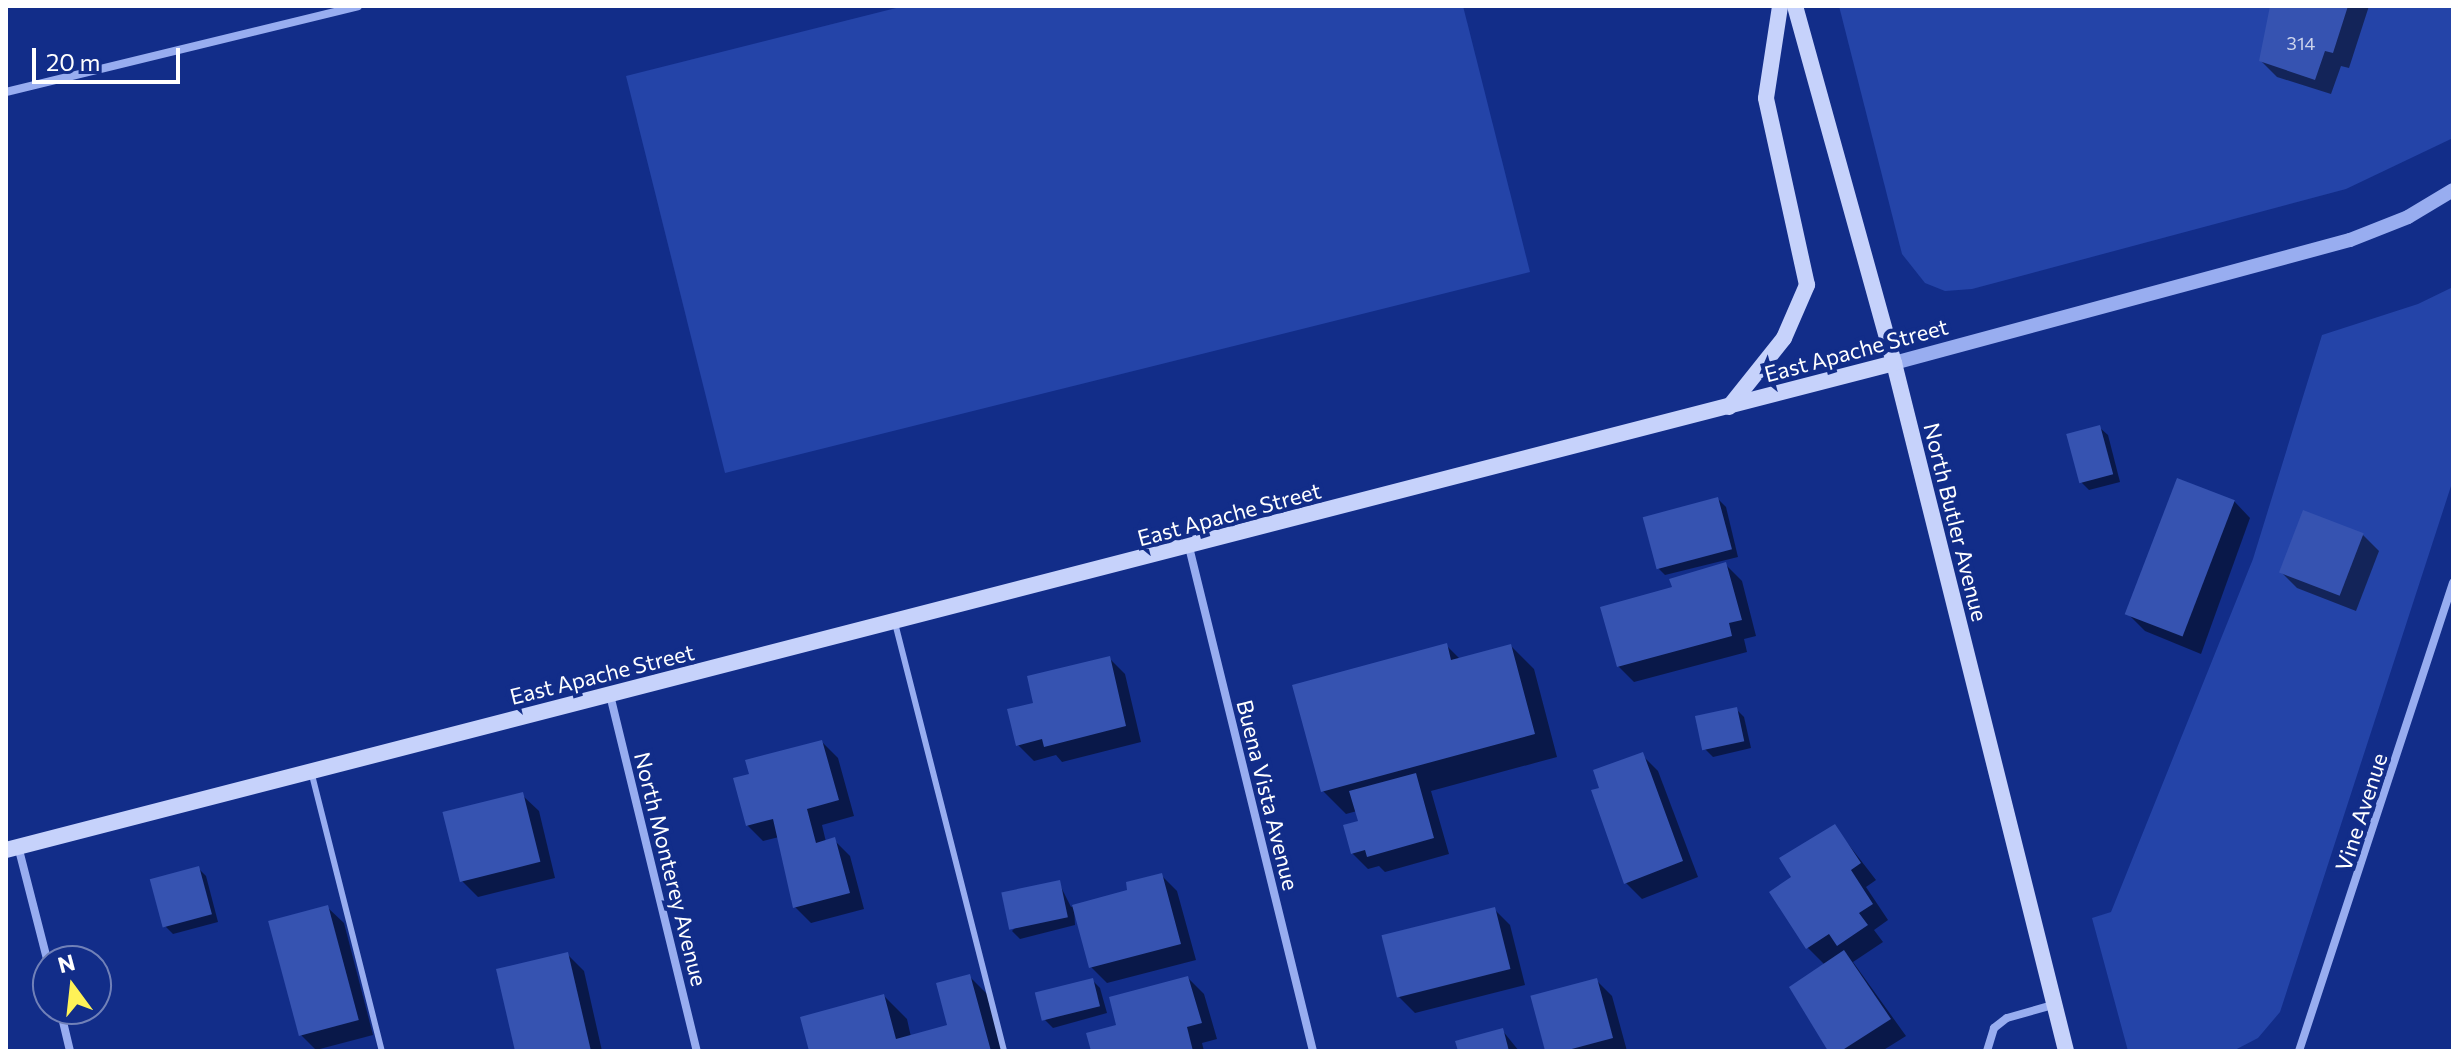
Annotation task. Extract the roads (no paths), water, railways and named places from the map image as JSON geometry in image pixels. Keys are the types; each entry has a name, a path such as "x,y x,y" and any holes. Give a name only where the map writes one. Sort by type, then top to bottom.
{"main road":[{"path":"1729,407 1784,338 1807,285 1766,98 1780,6"},
{"name":"North Butler Avenue","path":"1795,6 1894,363 2066,1051"},
{"name":"East Apache Street","path":"12,848 895,623 1894,363"}],"street":[{"path":"6,92 358,6"},
{"name":"East Apache Street","path":"1894,363 2350,240 2408,217 2453,190"},
{"name":"Buena Vista Avenue","path":"1189,547 1313,1051"},
{"name":"Vine Avenue","path":"2299,1051 2453,583"},
{"name":"North Monterey Avenue","path":"610,695 697,1051"},
{"path":"12,848 42,945"},
{"path":"1987,1051 1994,1028 2007,1018 2053,1005"},
{"path":"64,1025 70,1051"}],"lane":[{"path":"895,623 1004,1051"},
{"path":"311,771 382,1051"}]}
